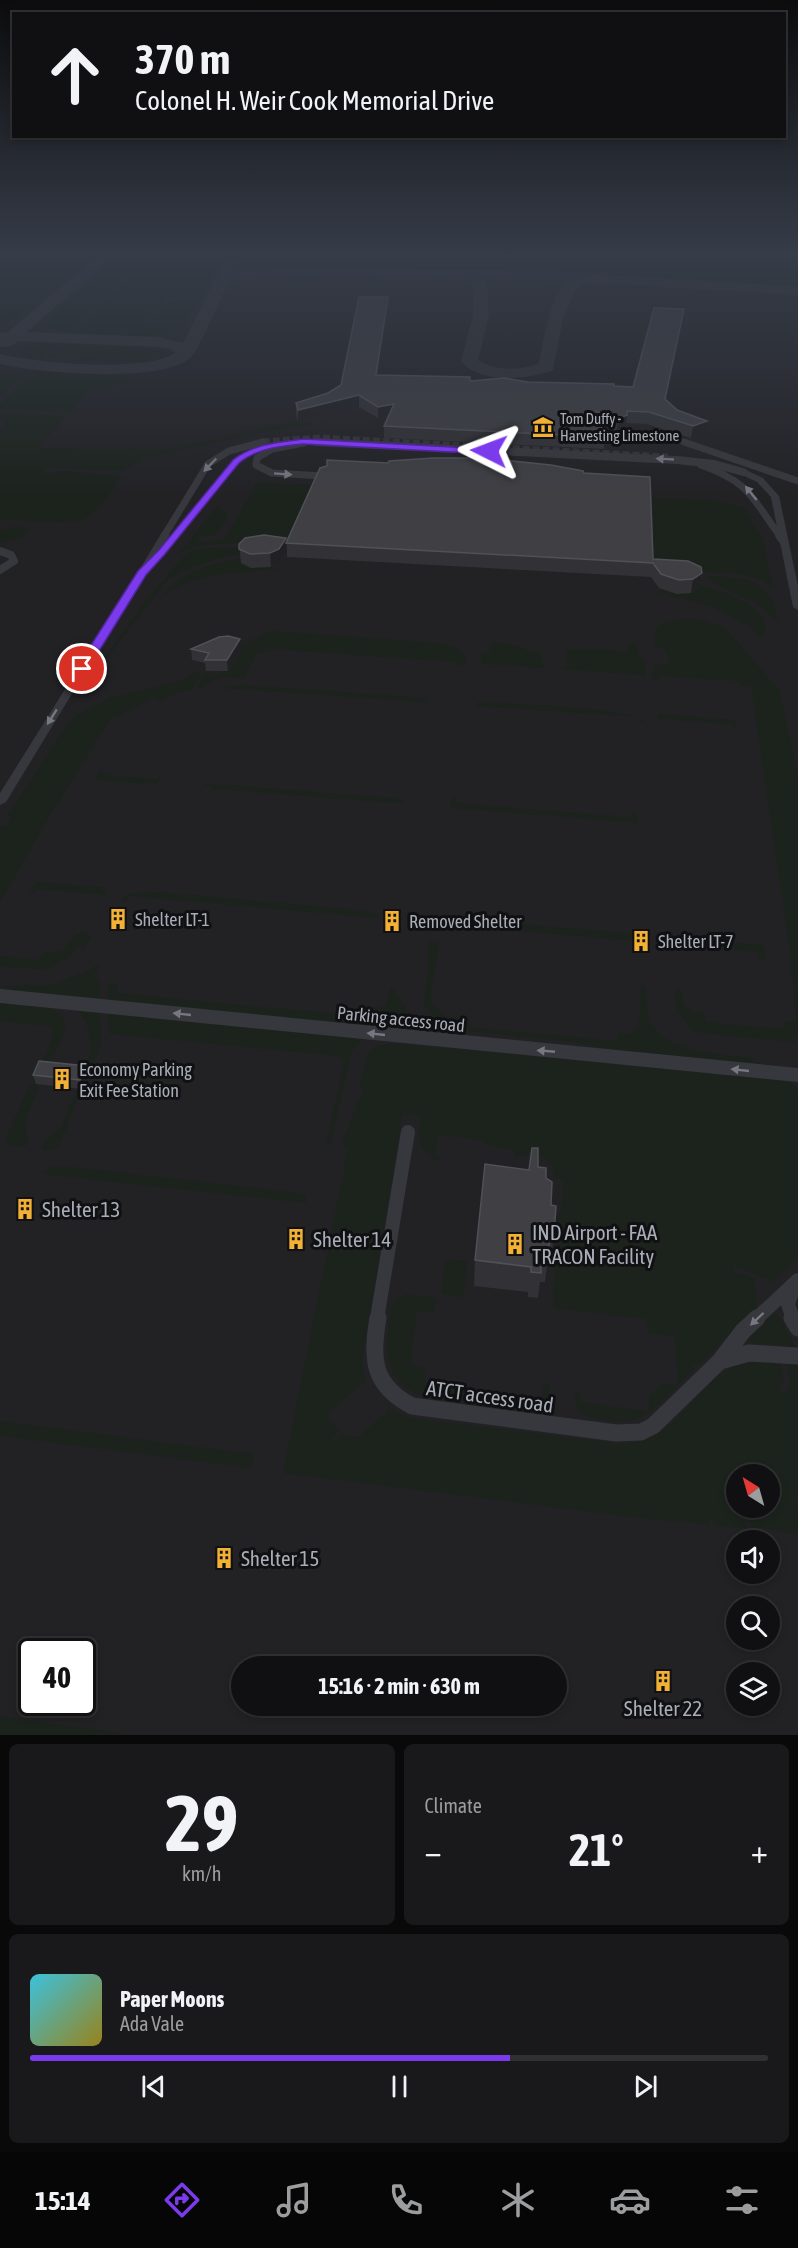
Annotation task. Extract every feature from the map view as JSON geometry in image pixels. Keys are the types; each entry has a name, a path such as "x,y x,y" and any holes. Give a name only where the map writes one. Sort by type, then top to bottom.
{"street":[{"path":"0,802 208,464 229,451 263,442"},
{"path":"142,573 236,461 249,452 268,446 294,442 316,442 688,460 743,472 760,480 774,492 798,607"},
{"path":"316,442 272,448 258,456 255,464 260,469 272,473 323,476"},
{"path":"684,442 798,481"},
{"path":"701,465 730,476 746,486 783,541"},
{"path":"0,551 11,555 14,561 0,570"},
{"name":"Parking access road","path":"0,996 798,1075"},
{"name":"ATCT access road","path":"408,1132 373,1346 376,1368 385,1388 392,1395 412,1406 428,1410 616,1433 640,1432 653,1426 720,1361 743,1331 798,1281"},
{"path":"798,1281 787,1301 790,1316 798,1328"},
{"name":"ATCT access road","path":"720,1361 749,1353 798,1356"}],"shaded area":[{"path":"0,336 798,336 798,1735 0,1735"},
{"path":"57,344 42,358 25,356 18,351 31,345"},
{"path":"63,344 154,349 164,353 159,358 144,362 48,358"},
{"path":"28,371 0,397 0,373"},
{"path":"35,371 116,376 130,380 116,387 92,388 69,413 0,408 0,405"},
{"path":"0,413 66,416 38,448 170,449 305,419 312,425 263,432 146,458 123,471 44,468 41,472 61,471 122,476 105,501 85,519 48,522 0,519 0,431 7,425 3,424 6,420 0,420"},
{"path":"257,482 319,485 309,487 318,488 300,528 290,529 299,530 291,548 220,544 192,548 179,553 218,505 228,516 222,526 215,534 199,536 196,541 214,541 226,537"},
{"path":"648,498 719,501 744,508 763,539 773,586 756,578 738,574 651,569 651,550 659,550 659,548 650,547 649,506 657,507 658,505 649,504"},
{"path":"18,526 28,529 28,532 22,537 0,544 0,530"},
{"path":"208,547 261,549 200,564 166,582 62,716 150,595 183,557 193,550"},
{"path":"240,558 241,563 246,565 277,569 208,576 184,584 162,596 178,580 197,570"},
{"path":"706,576 746,579 763,588 775,608 780,624 758,604 717,585"},
{"path":"700,585 733,596 755,609 762,617 765,627 763,638 747,625 711,606 657,592 661,590 684,594 698,590"},
{"path":"683,619 704,620 726,629 779,690 798,775 798,1037 793,1040 796,1043 694,1032 683,1018 676,1003 674,992 681,989 685,1006 695,1012 706,1014 706,1022 784,1029 784,1021 796,1022 790,953 751,687 740,686 739,681 659,676 659,680 652,679 655,664 670,664 666,650 655,646 654,638 657,628 664,622"},
{"path":"271,631 439,643 457,648 467,658 466,665 456,666 456,662 268,649 268,647 241,645"},
{"path":"493,642 520,646 530,652 541,651 541,660 545,668 482,664 481,654 492,652 489,648"},
{"path":"631,642 637,644 639,656 645,661 645,679 643,675 561,669 568,666 565,650 610,649 621,653 628,650"},
{"path":"238,646 266,648 264,653 256,653 244,679 217,679 203,688 197,688 204,673 210,674 209,676 219,674"},
{"path":"195,672 201,673 193,690 182,691 160,701 155,697 110,720 49,817 0,903 0,827 7,825 12,817 7,816 65,727 78,714 111,697 179,681"},
{"path":"242,685 426,699 425,702 223,688 224,686"},
{"path":"477,702 594,710 636,717 477,706"},
{"path":"659,714 734,720 737,728 732,728 731,724 661,719 660,723"},
{"path":"100,770 104,771 102,775 157,779 160,775 162,776 156,785 94,780"},
{"path":"204,783 404,799 403,802 390,803 212,789 213,786 204,785"},
{"path":"455,797 456,803 631,817 632,811 637,811 637,823 451,808 451,799"},
{"path":"37,882 108,890 100,901 102,894 36,889 33,894 29,894"},
{"path":"158,892 358,910 379,914 378,918 129,896 125,903 119,901 128,894"},
{"path":"431,917 639,934 639,948 634,948 633,941 439,924 436,924 433,930 430,928"},
{"path":"85,932 91,937 83,950 79,946 67,960 64,959 48,970 0,966 0,956 40,960 42,953 63,950 75,934"},
{"path":"670,937 761,945 764,947 765,959 759,959 758,952 671,944 669,951 666,939"},
{"path":"436,940 439,943 431,994 432,1004 446,1016 469,1019 469,1027 618,1041 618,1033 631,1033 639,1027 641,985 647,990 647,1008 651,1023 660,1034 688,1048 751,1057 754,1061 767,1066 642,1054 573,1042 468,1031 448,1026 432,1015 424,1004 429,963 427,946 429,941"},
{"path":"100,963 96,975 100,982 99,1002 23,992 0,986 50,985 90,970"},
{"path":"110,984 118,985 115,993 362,1016 364,1009 368,1009 365,1027 108,1002 107,987"},
{"path":"391,986 413,1018 436,1033 366,1027 370,1009 386,1004"},
{"path":"0,1001 40,1005 58,1012 64,1018 64,1032 50,1063 41,1062 53,1036 52,1028 0,1021"},
{"path":"77,1010 100,1010 101,1044 89,1075 84,1075 91,1041 87,1026"},
{"path":"108,1011 364,1038 352,1051 330,1145 326,1144 343,1066 343,1061 337,1056 111,1034 109,1033"},
{"path":"395,1043 790,1081 798,1089 798,1257 773,1282 733,1265 734,1273 754,1278 757,1308 698,1366 691,1363 694,1369 649,1412 627,1422 591,1418 580,1412 576,1406 575,1390 580,1392 580,1402 648,1411 650,1396 662,1384 678,1384 675,1336 651,1334 647,1331 646,1319 553,1308 557,1216 561,1213 563,1180 553,1178 554,1168 541,1156 531,1154 515,1160 514,1150 494,1147 479,1140 439,1135 435,1155 439,1156 438,1162 426,1153 420,1142 421,1115 403,1113 364,1346 362,1362 366,1384 362,1384 329,1412 329,1420 340,1430 331,1439 335,1440 342,1432 348,1437 360,1436 387,1411 387,1408 411,1418 615,1443 637,1441 655,1435 671,1424 710,1383 726,1371 749,1362 781,1362 784,1384 778,1387 783,1393 788,1390 790,1380 784,1362 798,1364 798,1498 796,1501 798,1535 760,1527 760,1530 756,1530 750,1523 749,1518 780,1518 780,1464 726,1464 726,1518 746,1518 748,1529 715,1525 712,1520 710,1524 647,1519 283,1473 348,1149 342,1145 358,1099 361,1099 363,1088 360,1087 368,1053 378,1045"},
{"path":"31,1083 40,1085 25,1120 28,1144 23,1147 9,1146 5,1139"},
{"path":"77,1089 82,1089 59,1145 52,1150 42,1149 42,1145 60,1128"},
{"path":"48,1167 73,1167 285,1191 306,1196 306,1203 43,1174"},
{"path":"445,1259 467,1261 464,1297 441,1294"},
{"path":"408,1294 437,1298 434,1312 417,1312 410,1364 426,1367 424,1383 542,1398 543,1386 547,1384 548,1399 543,1407 531,1411 517,1411 447,1401 412,1391 399,1381 390,1367 387,1347 389,1321 394,1304 399,1298"},
{"path":"774,1312 778,1314 796,1348 746,1342 746,1339 771,1314 774,1316"},
{"path":"0,1421 254,1454 251,1468 0,1436"},
{"path":"0,1716 131,1735 0,1735"}],"building":[{"path":"351,336 382,336 376,375 470,377 470,381 504,378 528,382 614,384 614,386 633,387 647,336 678,336 665,399 677,410 707,421 693,426 649,412 627,411 627,415 618,419 597,412 605,437 384,426 394,404 378,407 359,395 298,410 296,403 328,393 341,385"},
{"path":"484,444 495,444 492,459 551,465 584,473 650,477 653,559 688,561 701,567 702,573 693,579 679,580 661,574 653,563 286,543 320,468 327,466 327,460 388,463 389,461 433,458 481,458"},
{"path":"264,535 286,538 279,549 270,553 250,554 239,549 239,544 245,538"},
{"path":"228,636 240,639 227,660 205,660 209,653 191,649 219,637"},
{"path":"39,1061 86,1066 80,1080 33,1075"},
{"name":"IND Airport - FAA TRACON Facility","path":"532,1148 538,1148 538,1167 546,1168 546,1178 552,1182 551,1205 556,1206 554,1233 550,1232 548,1257 541,1256 541,1273 531,1272 531,1267 475,1260 485,1164 529,1170"},
{"name":"Shelter 22","path":"660,1670 669,1671 669,1685 660,1684"}],"taxiway":[{"path":"185,354 194,336"},
{"path":"476,336 469,361 484,370 507,373 530,372 547,366 552,336"},
{"path":"0,338 12,337"},
{"path":"5,343 12,337"},
{"path":"12,337 158,342 176,345 185,354"},
{"path":"0,359 19,364 107,369 156,366 174,362 185,354"}],"tunnel":[{"path":"263,442 319,438 668,457"}],"place":[{"name":"Tom Duffy - Harvesting Limestone","path":"543,427"},
{"name":"Shelter LT-1","path":"118,919"},
{"name":"Removed Shelter","path":"392,921"},
{"name":"Shelter LT-7","path":"641,941"},
{"name":"Economy Parking Exit Fee Station","path":"62,1079"},
{"name":"Shelter 13","path":"25,1209"},
{"name":"Shelter 14","path":"296,1239"},
{"name":"IND Airport - FAA TRACON Facility","path":"515,1244"},
{"name":"Shelter 15","path":"224,1558"},
{"name":"Shelter 22","path":"663,1681"}],"route":[{"path":"82,669 142,573 244,454 276,444 294,442 489,451"}]}
